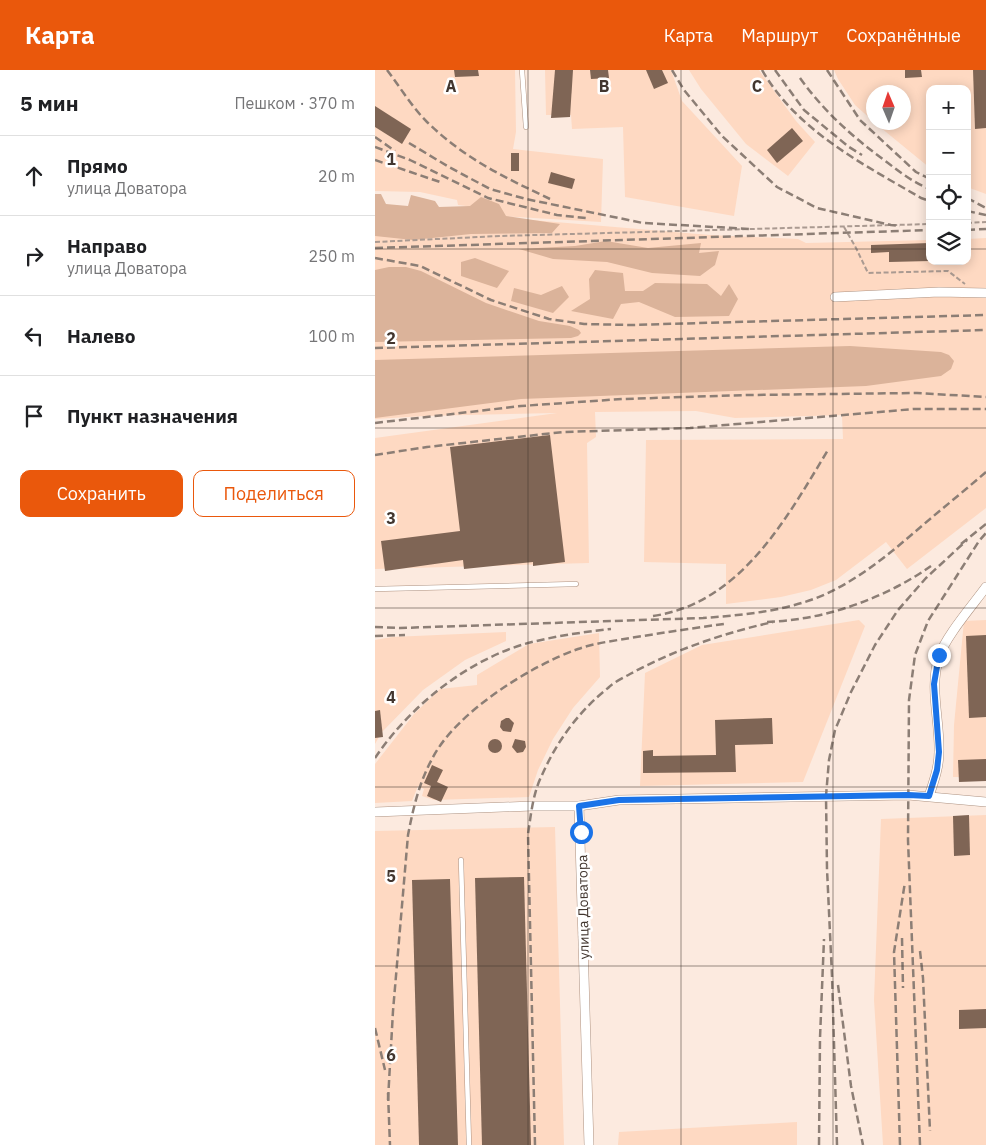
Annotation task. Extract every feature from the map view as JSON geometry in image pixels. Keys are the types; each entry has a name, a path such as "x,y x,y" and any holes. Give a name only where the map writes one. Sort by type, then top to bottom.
{"street":[{"path":"835,297 983,292"},
{"path":"929,796 937,770 939,752 934,684 939,655 986,587"},
{"path":"375,812 579,806 619,800 908,795 986,802"},
{"name":"улица Доватора","path":"579,806 589,1145"}],"lane":[{"path":"522,70 526,127"},
{"path":"375,589 576,584"},
{"path":"461,860 469,1145"}],"path":[{"path":"971,223 986,222"},
{"path":"375,242 510,235 926,224"},
{"path":"843,226 857,248 868,273 948,271 961,282 983,292"}],"shaded area":[{"path":"375,70 515,70 516,132 513,149 603,159 601,222 498,216 498,210 458,205 457,200 420,192 375,191"},
{"path":"545,70 671,70 682,101 742,166 734,216 625,197 623,127 572,129 571,115 546,115"},
{"path":"689,70 759,70 796,121 815,142 788,176 746,144 701,89"},
{"path":"834,70 986,70 986,194 971,188 971,85 926,85 926,165 884,130 911,130 911,85 866,85 866,115 855,105"},
{"path":"375,194 381,194 386,204 408,206 411,195 435,201 439,207 470,206 481,197 499,204 506,216 560,224 552,233 471,234 413,240 375,236"},
{"path":"495,217 710,235 798,239 806,243 926,240 926,265 971,265 971,239 986,238 986,508 907,569 886,542 836,580 811,590 781,597 726,604 726,564 644,562 646,440 843,439 842,416 846,415 735,418 696,411 595,412 596,437 587,443 589,563 375,569 375,438 557,413 375,419 375,235"},
{"path":"606,241 648,248 701,243 699,253 719,251 715,265 700,276 652,273 607,262 553,259 519,249 575,246"},
{"path":"475,258 509,271 497,288 461,276 461,262"},
{"path":"389,267 406,267 421,271 486,303 539,321 570,326 581,333 571,338 375,342 375,270"},
{"path":"595,270 623,273 625,291 643,291 655,283 707,284 721,296 729,284 738,299 729,316 675,317 639,302 621,304 613,319 571,311 590,299 589,279"},
{"path":"562,286 569,297 553,313 511,301 514,288 541,295"},
{"path":"850,346 941,352 949,355 954,361 951,369 941,376 866,386 521,399 375,418 375,360"},
{"path":"859,620 865,626 803,782 640,786 645,673 702,645"},
{"path":"986,620 986,777 953,777 954,725 964,621"},
{"path":"506,632 506,641 465,660 423,690 381,733 375,744 375,640 392,637"},
{"path":"599,633 600,677 573,708 553,739 538,770 529,797 434,800 422,796 424,789 418,786 412,801 375,803 375,764 414,714 440,689 477,685 477,675 529,644"},
{"path":"986,815 986,1145 883,1145 874,1000 881,819"},
{"path":"555,827 564,1145 375,1145 375,831"},
{"path":"797,1122 797,1145 618,1145 619,1132"}],"building":[{"path":"454,70 478,70 479,76 455,77"},
{"path":"555,70 573,70 570,117 551,118"},
{"path":"590,70 608,70 609,78 591,79"},
{"path":"646,70 662,70 668,83 654,89"},
{"path":"905,70 921,70 922,77 905,78"},
{"path":"973,70 986,70 986,128 975,129"},
{"path":"375,106 411,129 402,144 375,127"},
{"path":"792,128 803,141 777,163 767,150"},
{"path":"511,153 519,153 519,171 511,171"},
{"path":"551,172 575,179 572,189 548,183"},
{"path":"926,243 926,261 889,262 889,252 871,253 871,245"},
{"path":"550,435 565,562 533,566 533,562 464,569 463,560 385,571 381,541 460,531 450,447"},
{"path":"986,635 986,717 969,718 966,636"},
{"path":"380,710 383,737 375,738 375,711"},
{"path":"509,718 514,723 511,732 503,731 500,727 501,721"},
{"path":"772,718 773,744 735,745 736,772 643,773 643,751 653,750 653,756 716,755 715,720"},
{"path":"495,739 500,741 502,746 500,751 495,753 490,751 488,746 490,741"},
{"path":"515,739 525,741 526,747 523,752 517,753 512,747"},
{"path":"986,759 986,781 959,782 958,760"},
{"path":"432,765 443,770 437,782 448,787 441,802 427,796 431,786 424,783"},
{"path":"969,815 970,855 954,856 953,816"},
{"path":"524,877 531,1145 482,1145 475,878"},
{"path":"450,879 458,1145 419,1145 412,880"},
{"path":"986,1009 986,1028 959,1029 959,1010"}],"railway":[{"path":"387,70 427,122 456,147 501,175 550,199"},
{"path":"672,70 684,90 722,136 777,187 817,208 900,226"},
{"path":"762,70 793,111 812,128 854,159 926,200"},
{"path":"775,70 804,110 849,147 862,155"},
{"path":"827,70 860,120 916,172 926,177"},
{"path":"800,78 830,114 875,154 926,187"},
{"path":"375,137 395,151"},
{"path":"409,143 490,189 526,199 643,223 751,229"},
{"path":"375,147 410,160 488,198 557,215 586,218"},
{"path":"375,160 443,183"},
{"path":"971,200 986,208"},
{"path":"971,212 986,215"},
{"path":"971,230 986,229"},
{"path":"375,248 926,230"},
{"path":"375,258 420,266 491,300 549,319 584,324 631,325 986,315"},
{"path":"375,348 986,330"},
{"path":"375,423 521,406 622,399 917,393 986,397"},
{"path":"375,455 427,447 563,432 690,428 914,409 986,409"},
{"path":"653,616 684,608 712,594 736,576 758,554 777,529 828,450"},
{"path":"375,627 400,628 703,618 750,614 797,604 826,594 873,566 986,472"},
{"path":"961,544 986,524"},
{"path":"920,1145 908,840 909,700 915,655 928,621 986,533"},
{"path":"837,1145 826,796 829,760 835,730 851,692 875,645 898,610 926,578 967,540"},
{"path":"767,622 810,617 853,606 894,588 931,566"},
{"path":"535,1145 528,834 534,796 542,775 570,727 597,697 616,682 647,665 682,650 736,631 773,622"},
{"path":"388,1100 393,1011 408,835 423,777 443,742 476,708 496,693 538,667 578,649 666,632 724,624"},
{"path":"375,758 405,720 423,703 442,687 483,661 528,643 569,634 611,629"},
{"path":"375,636 405,635"},
{"path":"900,1145 894,952 905,882"},
{"path":"902,938 903,988"},
{"path":"819,1145 820,1038 824,939"},
{"path":"920,951 930,1131"},
{"path":"838,985 851,1086 863,1145"},
{"path":"375,1028 385,1070"},
{"path":"388,1093 390,1145"}],"route":[{"path":"581,832 579,806 619,800 929,796 937,770 939,752 934,684 939,655"}]}
